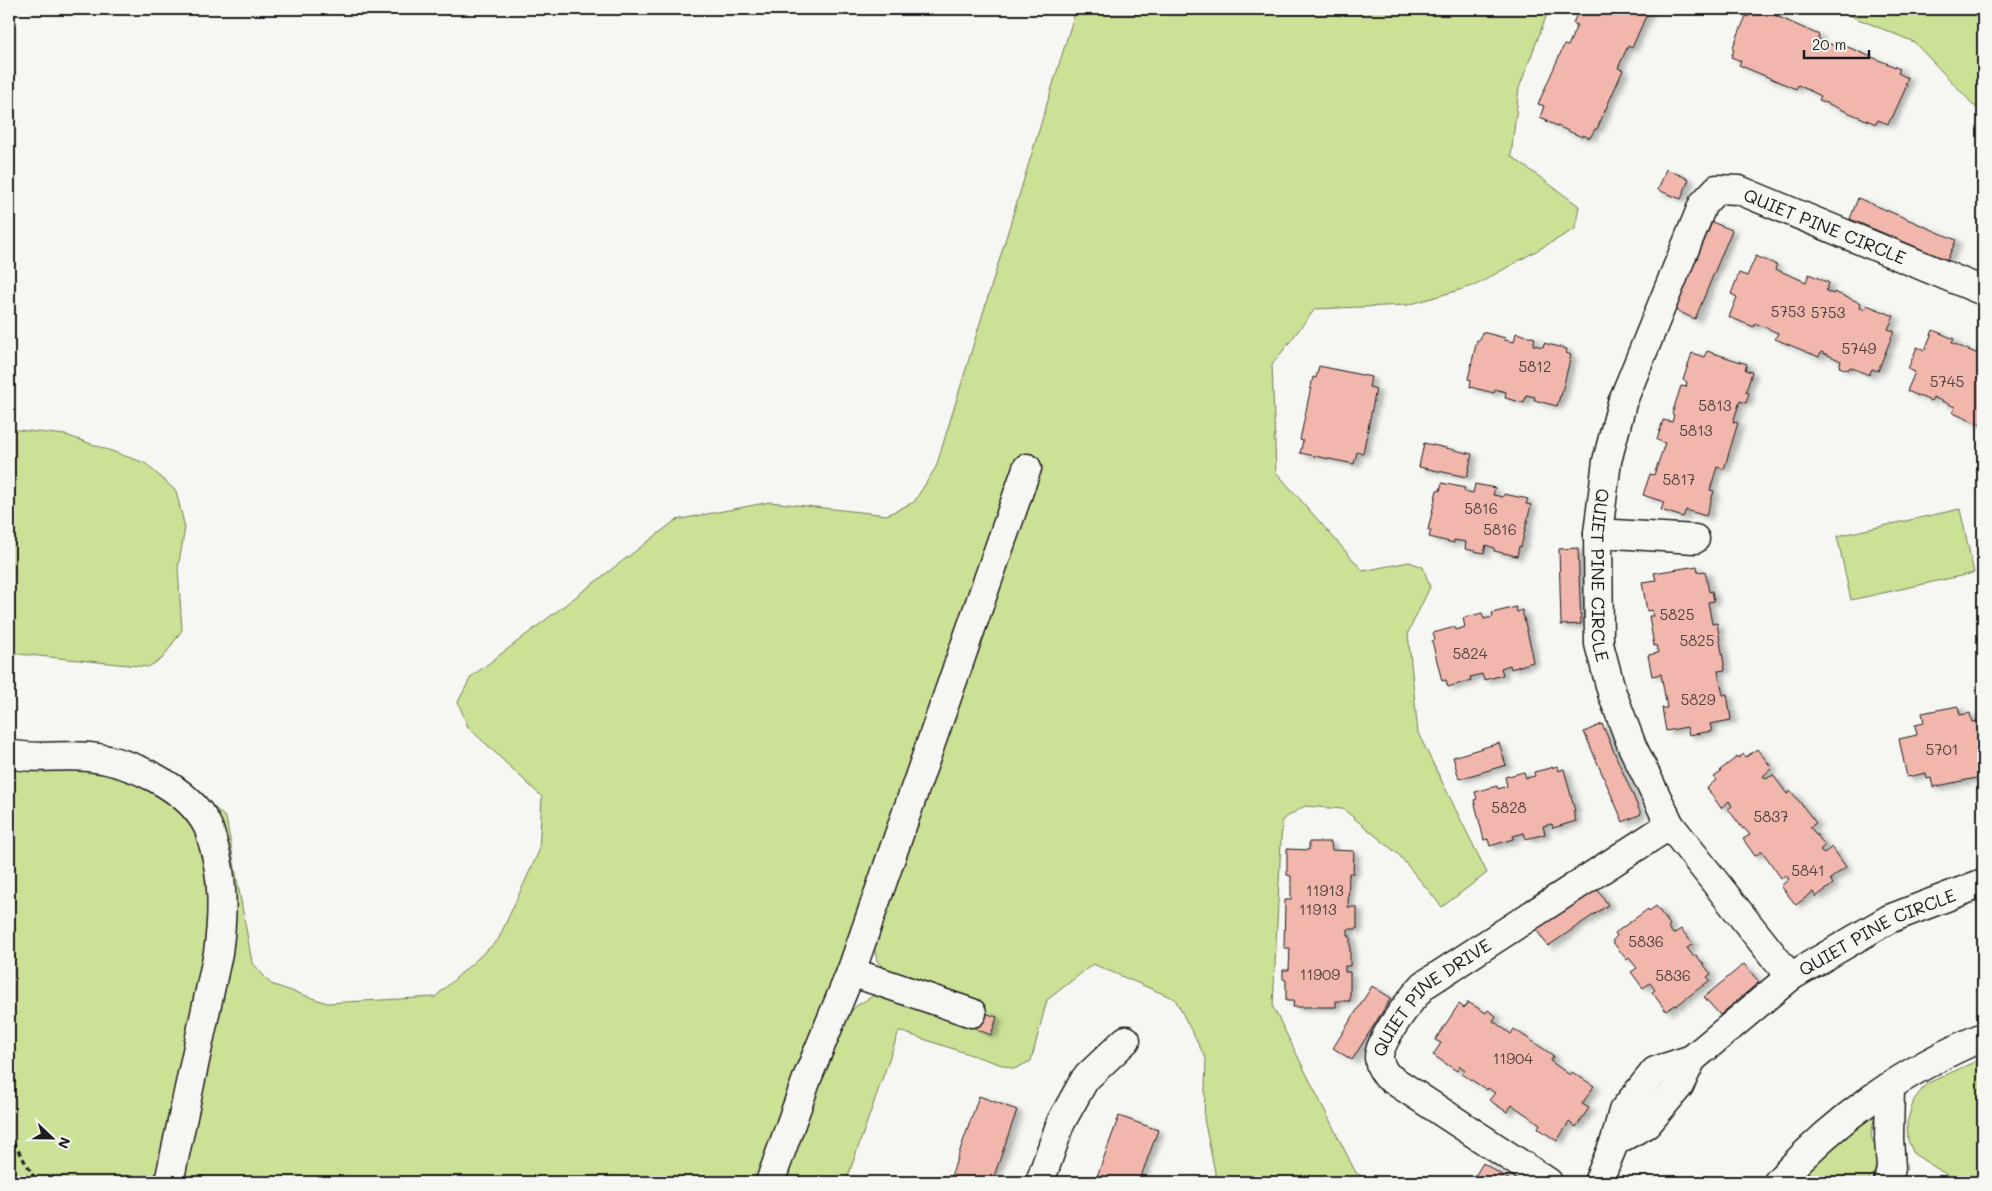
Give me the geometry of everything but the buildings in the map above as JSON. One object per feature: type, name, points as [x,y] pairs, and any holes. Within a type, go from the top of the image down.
[{"type":"street","name":"QUIET PINE CIRCLE","points":[[1981,889],[1890,919],[1790,977],[1670,825],[1632,746],[1612,693],[1599,644],[1598,534],[1607,462],[1622,403],[1704,204],[1717,189],[1739,190],[1983,292]]},
{"type":"street","points":[[770,1182],[808,1076],[851,972],[1027,468]]},
{"type":"street","points":[[1598,534],[1696,539]]},
{"type":"street","points":[[9,754],[23,757],[89,757],[124,764],[145,772],[169,786],[190,804],[207,825],[220,875],[222,926],[218,953],[169,1182]]},
{"type":"street","name":"QUIET PINE DRIVE","points":[[1548,1182],[1388,1076],[1379,1060],[1382,1043],[1411,999],[1424,985],[1670,825]]},
{"type":"street","points":[[851,972],[972,1013]]},
{"type":"street","points":[[1598,1182],[1615,1141],[1623,1111],[1655,1071],[1692,1059],[1790,977]]},
{"type":"street","points":[[1778,1182],[1832,1129],[1900,1078],[1949,1052],[1983,1037]]},
{"type":"street","points":[[1040,1182],[1061,1122],[1085,1079],[1126,1040]]},
{"type":"street","points":[[1888,1182],[1891,1168],[1889,1139],[1890,1086]]},
{"type":"path","points":[[9,1135],[37,1182]]},
{"type":"green space","points":[[1076,9],[1549,9],[1519,88],[1511,156],[1579,206],[1575,229],[1476,285],[1408,305],[1315,309],[1272,365],[1276,472],[1363,571],[1409,562],[1423,567],[1430,587],[1408,633],[1418,733],[1487,873],[1442,907],[1399,855],[1343,809],[1305,806],[1282,820],[1273,1007],[1356,1173],[1373,1182],[1217,1182],[1204,1119],[1206,1059],[1175,999],[1093,964],[1047,1000],[1031,1061],[1014,1069],[899,1031],[846,1182],[782,1182],[836,1029],[856,1006],[881,991],[888,972],[877,961],[872,937],[766,1182],[9,1182],[9,746],[125,755],[179,775],[226,818],[252,962],[271,984],[327,1003],[435,997],[498,940],[539,851],[542,797],[468,727],[458,702],[471,677],[676,520],[770,502],[887,515],[914,502],[936,467]]},
{"type":"green space","points":[[1834,9],[1983,9],[1983,115],[1914,42]]},
{"type":"green space","points":[[9,429],[66,435],[145,463],[176,491],[185,528],[178,568],[182,630],[162,659],[148,667],[9,653]]},
{"type":"green space","points":[[1960,509],[1974,573],[1851,600],[1837,536]]},
{"type":"green space","points":[[1983,1058],[1983,1182],[1958,1182],[1914,1154],[1908,1140],[1907,1122],[1914,1100],[1926,1084]]},
{"type":"green space","points":[[1875,1114],[1871,1136],[1880,1159],[1877,1170],[1866,1182],[1797,1182],[1822,1157]]}]
